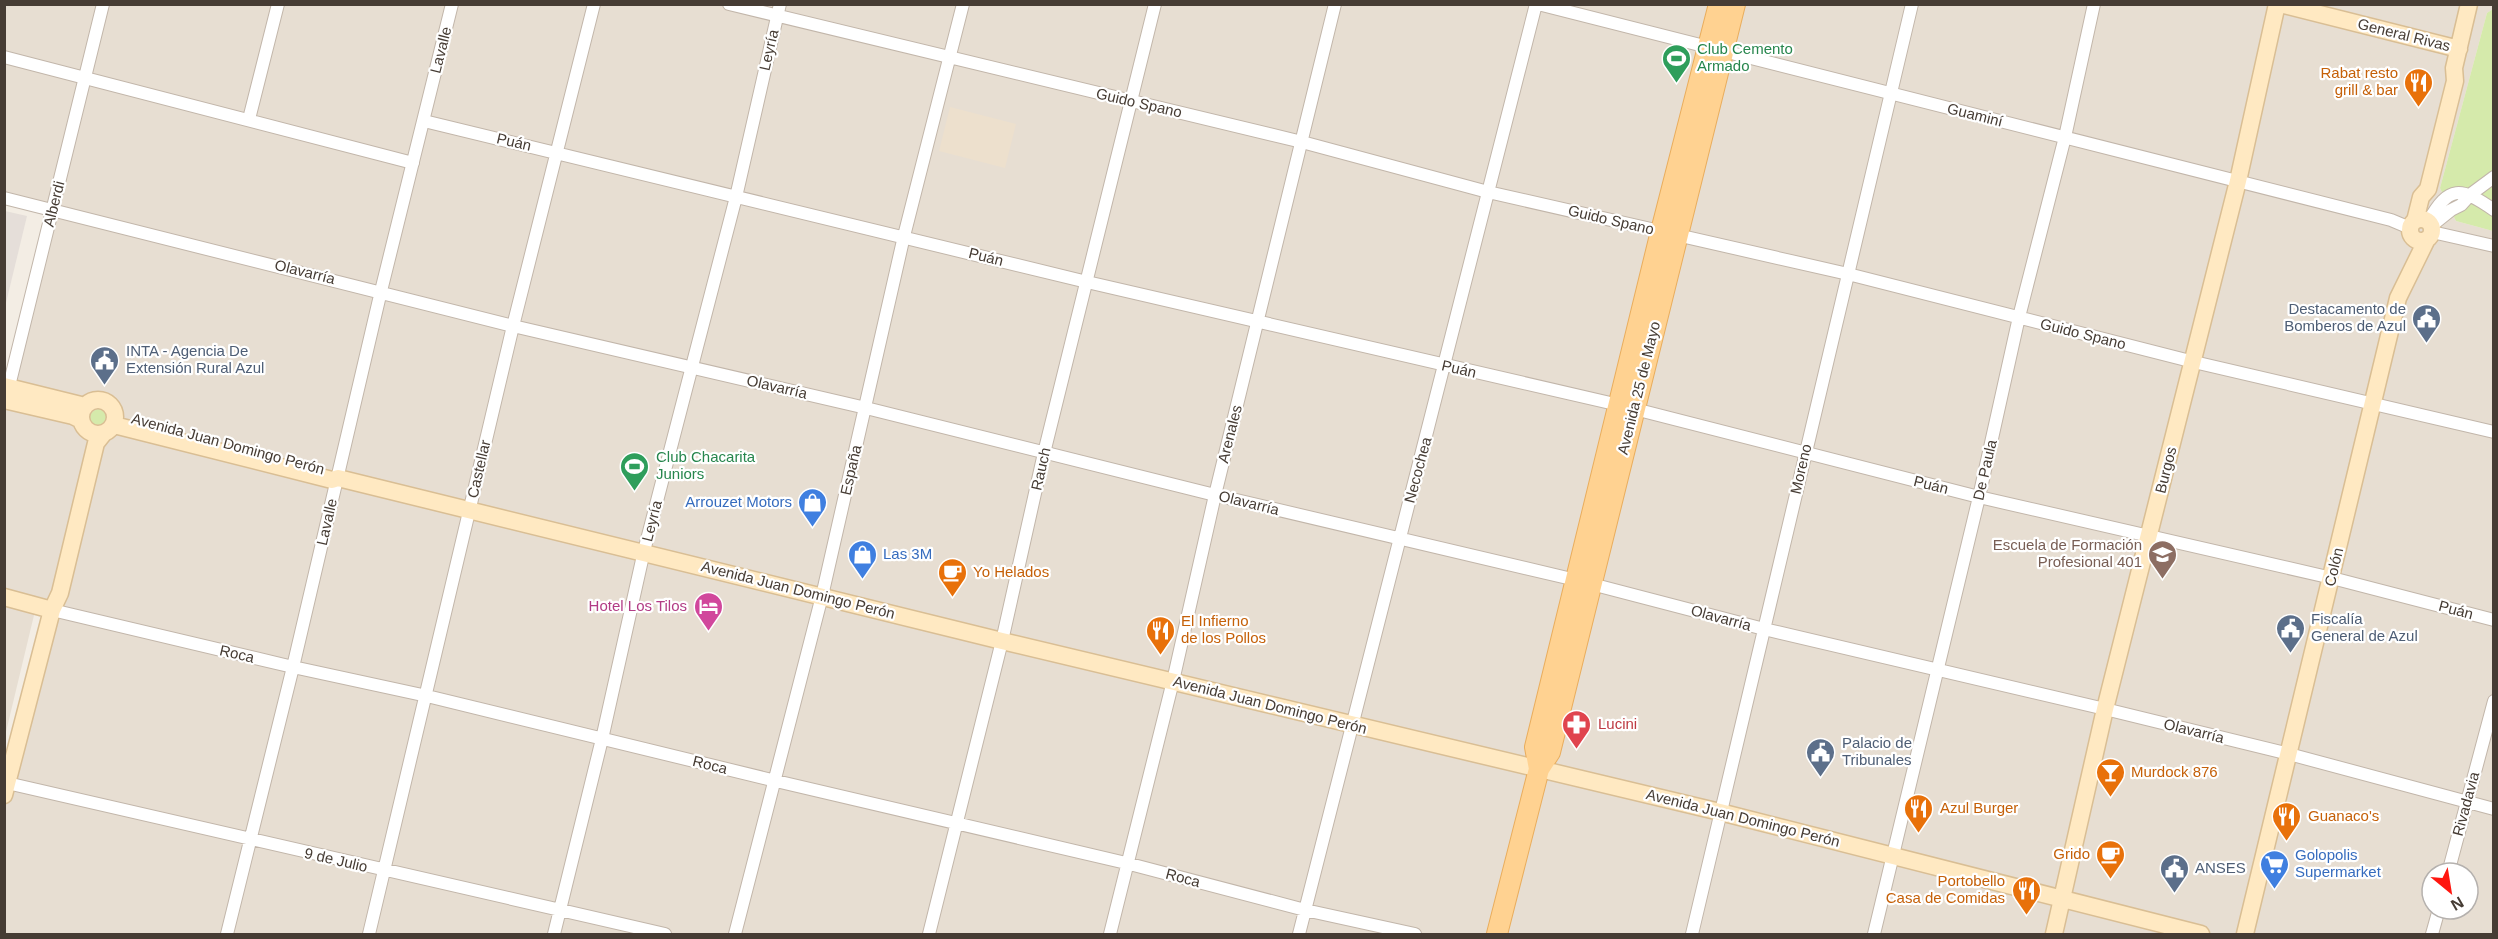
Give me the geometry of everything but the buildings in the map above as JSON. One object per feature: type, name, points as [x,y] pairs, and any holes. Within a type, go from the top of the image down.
[{"type":"main road","name":"Avenida 25 de Mayo","points":[[1716,50],[1719,4]]},
{"type":"main road","name":"Avenida 25 de Mayo","points":[[1497,934],[1539,769],[1550,752],[1583,582],[1669,233],[1716,50],[1735,4]]},
{"type":"main road","name":"General Rivas","points":[[2278,4],[2459,49]]},
{"type":"main road","name":"Burgos","points":[[2054,934],[2105,709],[2194,362],[2278,4]]},
{"type":"main road","points":[[2455,81],[2454,68],[2469,4]]},
{"type":"main road","points":[[2455,81],[2462,69],[2479,4]]},
{"type":"main road","name":"Colón","points":[[2245,934],[2398,298],[2424,227],[2430,199],[2428,189],[2455,81]]},
{"type":"main road","name":"Avenida Juan Domingo Perón","points":[[6,395],[84,419],[95,434],[111,424],[114,410],[106,402],[94,400],[84,419]]},
{"type":"main road","points":[[52,610],[52,592],[87,440],[84,419]]},
{"type":"main road","points":[[6,789],[52,610],[60,593],[96,443],[111,424]]},
{"type":"main road","name":"Avenida Juan Domingo Perón","points":[[111,424],[332,480],[338,478],[469,508],[1002,641],[1720,812],[2062,901],[2201,934]]},
{"type":"main road","name":"Roca","points":[[4,597],[52,610]]},
{"type":"street","name":"Alberdi","points":[[6,395],[103,4]]},
{"type":"street","points":[[249,119],[278,4]]},
{"type":"street","name":"Lavalle","points":[[227,934],[452,4]]},
{"type":"street","name":"Castellar","points":[[369,934],[555,152],[594,4]]},
{"type":"street","name":"Guido Spano","points":[[729,4],[779,10],[950,58],[1302,142],[1488,192],[1848,274],[2194,362],[2493,432]]},
{"type":"street","name":"España","points":[[735,934],[822,596],[904,236],[963,4]]},
{"type":"street","name":"Rauch","points":[[929,934],[1002,641],[1044,453],[1155,4]]},
{"type":"street","name":"Arenales","points":[[1110,934],[1335,4]]},
{"type":"street","name":"Guaminí","points":[[1537,4],[2493,246]]},
{"type":"street","name":"Necochea","points":[[1299,934],[1537,4]]},
{"type":"street","name":"Moreno","points":[[1692,934],[1912,4]]},
{"type":"street","name":"De Paula","points":[[1874,934],[2019,317],[2066,137],[2094,4]]},
{"type":"street","name":"Leyría","points":[[554,934],[602,739],[644,551],[736,197],[779,10]]},
{"type":"street","points":[[4,57],[413,163]]},
{"type":"street","name":"Puán","points":[[424,121],[1087,282],[1627,407],[1978,497],[2332,578],[2493,620]]},
{"type":"street","points":[[2424,227],[2461,205],[2493,177]]},
{"type":"street","points":[[2471,194],[2493,210]]},
{"type":"street","name":"Olavarría","points":[[4,198],[513,326],[866,408],[1400,540],[1583,582],[1764,629],[2289,754],[2493,809]]},
{"type":"street","name":"Roca","points":[[52,610],[427,696],[1126,863],[1305,910],[1415,934]]},
{"type":"street","name":"Rivadavia","points":[[2451,861],[2493,701]]},
{"type":"street","name":"9 de Julio","points":[[6,789],[250,840],[665,934]]},
{"type":"shaded area","points":[[5,5],[2493,5],[2493,9],[2487,13],[2440,188],[2456,221],[2493,231],[2493,934],[5,934],[5,795],[52,610],[5,597],[5,404],[53,210],[5,198]]},
{"type":"shaded area","points":[[950,107],[1016,124],[1005,168],[939,151]]},
{"type":"shaded area","points":[[4,211],[27,216],[5,307]]},
{"type":"shaded area","points":[[5,603],[35,611],[5,736]]},
{"type":"green space","points":[[2493,9],[2493,231],[2456,221],[2440,188],[2487,13]]},
{"type":"green space","points":[[99,409],[105,412],[108,418],[105,424],[99,427],[93,424],[90,418],[93,412]]},
{"type":"place","name":"Club Cemento Armado","points":[[1676,84]]},
{"type":"place","name":"Rabat resto grill & bar","points":[[2419,108]]},
{"type":"place","name":"Destacamento de Bomberos de Azul","points":[[2427,344]]},
{"type":"place","name":"INTA - Agencia De Extensión Rural Azul","points":[[105,386]]},
{"type":"place","name":"Club Chacarita Juniors","points":[[635,492]]},
{"type":"place","name":"Arrouzet Motors","points":[[813,528]]},
{"type":"place","name":"Las 3M","points":[[862,580]]},
{"type":"place","name":"Escuela de Formación Profesional 401","points":[[2163,580]]},
{"type":"place","name":"Yo Helados","points":[[952,598]]},
{"type":"place","name":"Hotel Los Tilos","points":[[708,632]]},
{"type":"place","name":"Fiscalía General de Azul","points":[[2290,654]]},
{"type":"place","name":"El Infierno de los Pollos","points":[[1160,656]]},
{"type":"place","name":"Lucini","points":[[1577,750]]},
{"type":"place","name":"Palacio de Tribunales","points":[[1821,778]]},
{"type":"place","name":"Murdock 876","points":[[2110,798]]},
{"type":"place","name":"Azul Burger","points":[[1919,834]]},
{"type":"place","name":"Guanaco's","points":[[2287,842]]},
{"type":"place","name":"Grido","points":[[2111,880]]},
{"type":"place","name":"Golopolis Supermarket","points":[[2274,890]]},
{"type":"place","name":"ANSES","points":[[2174,894]]},
{"type":"place","name":"Portobello Casa de Comidas","points":[[2026,916]]}]
